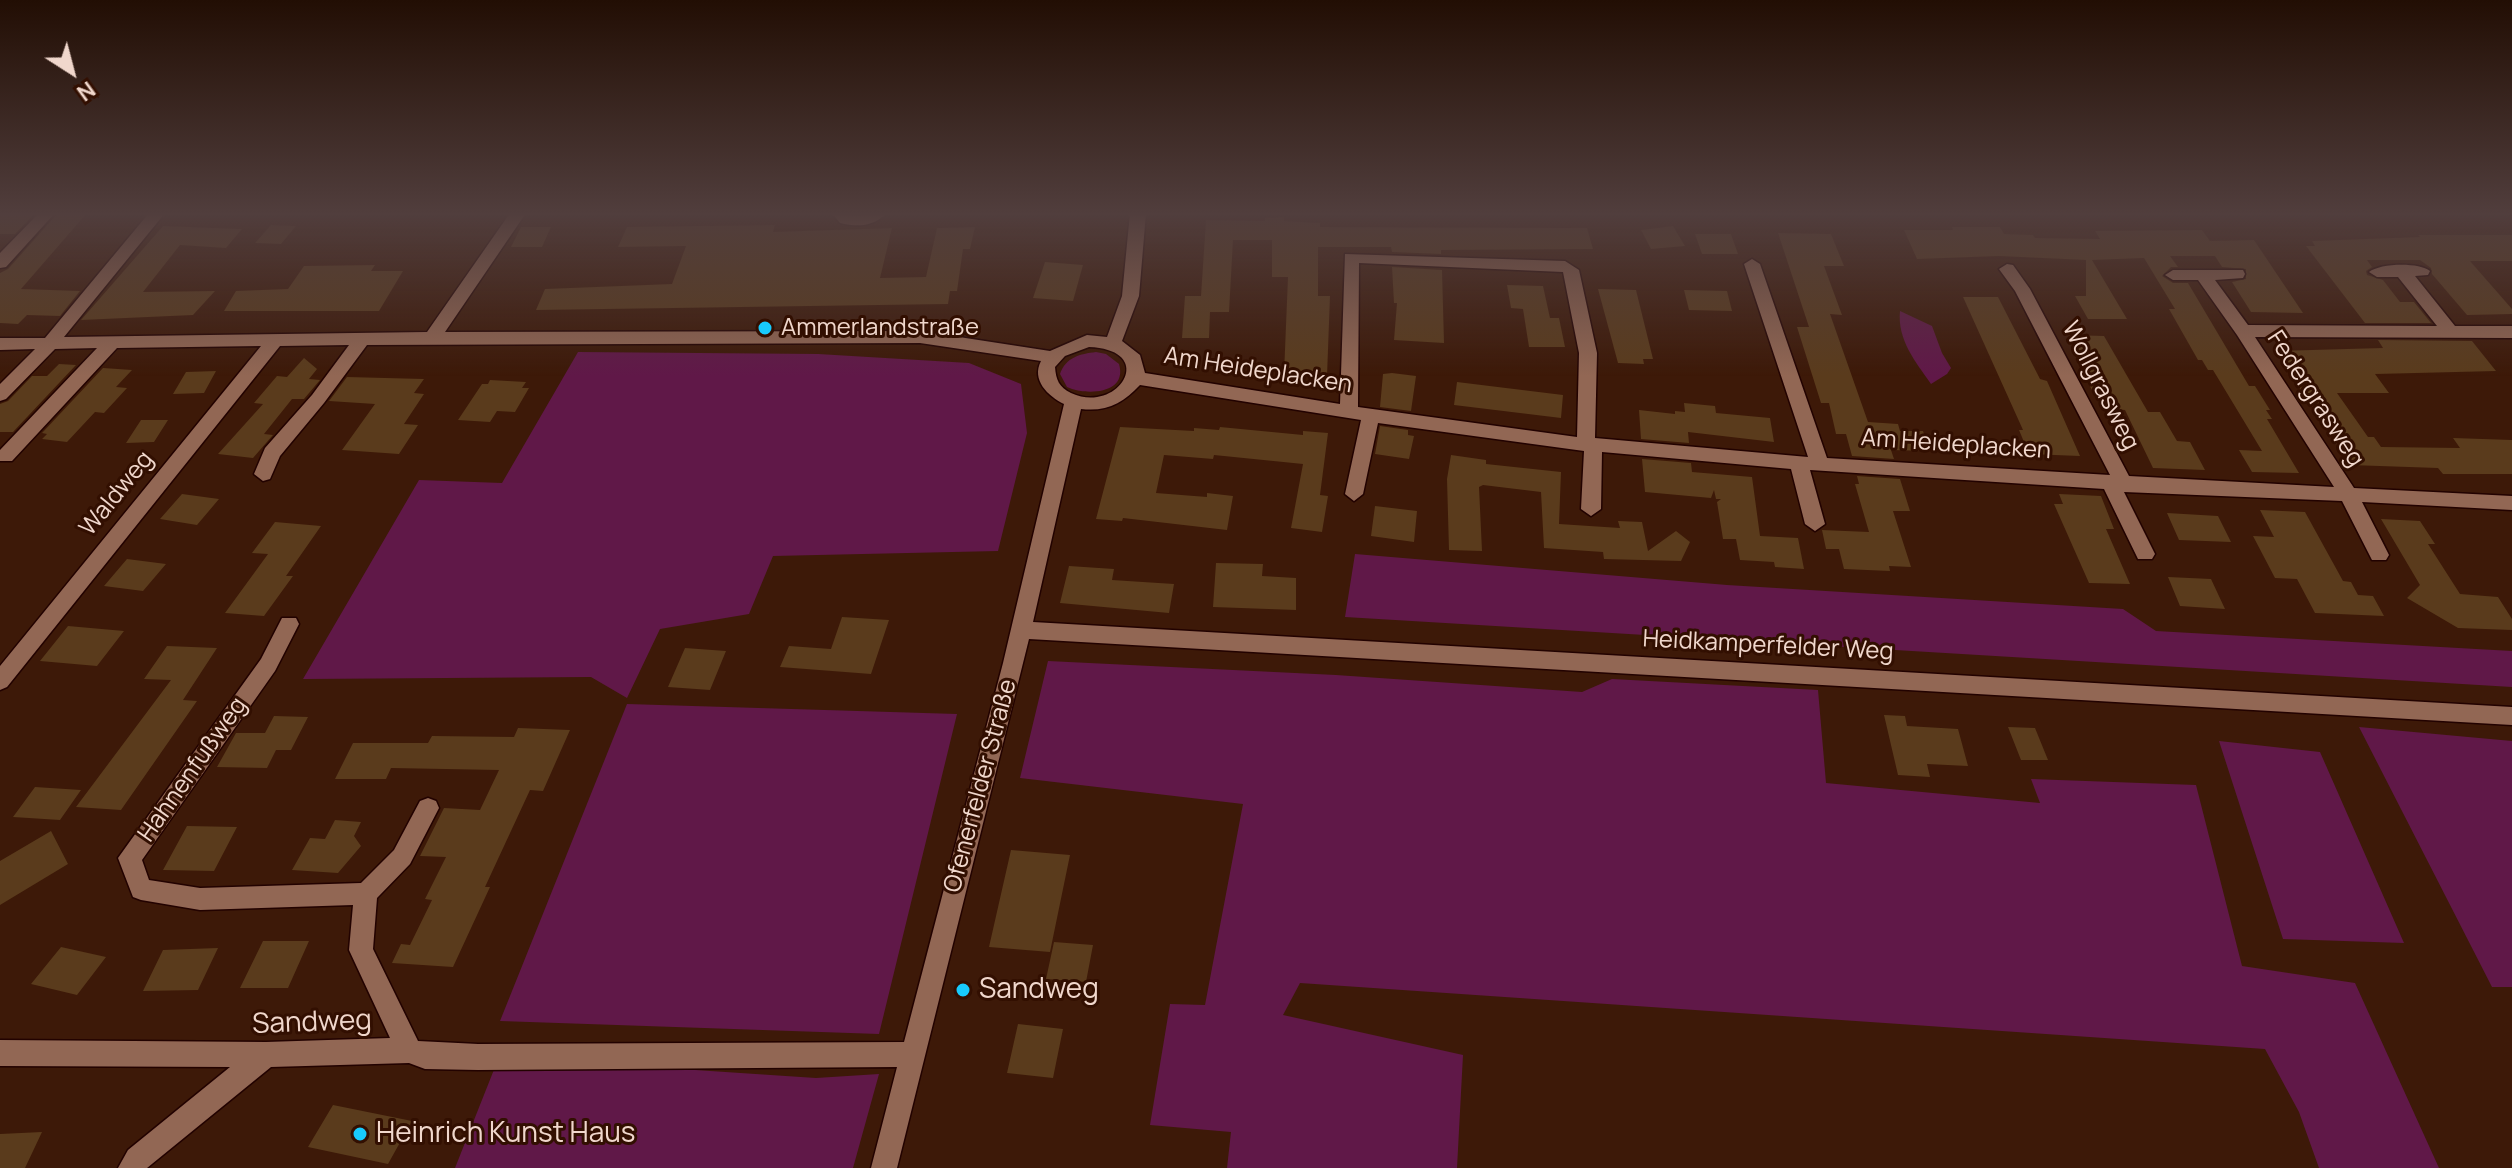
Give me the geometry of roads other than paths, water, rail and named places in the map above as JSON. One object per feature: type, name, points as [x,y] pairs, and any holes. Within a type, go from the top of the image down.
[{"type":"street","points":[[0,395],[50,343],[112,268]]},
{"type":"street","points":[[432,338],[480,268]]},
{"type":"street","points":[[1112,344],[1124,325],[1136,268]]},
{"type":"street","points":[[1349,410],[1351,268]]},
{"type":"street","points":[[1567,268],[1571,270],[1588,353],[1591,509]]},
{"type":"street","points":[[1753,268],[1809,462],[1815,524]]},
{"type":"street","name":"Wollgrasweg","points":[[2007,269],[2022,289],[2117,483]]},
{"type":"street","points":[[2377,272],[2422,271]]},
{"type":"street","points":[[2403,272],[2450,331]]},
{"type":"street","name":"Federgrasweg","points":[[2202,274],[2243,331],[2348,494]]},
{"type":"street","points":[[2173,275],[2237,274]]},
{"type":"street","name":"Federgrasweg","points":[[2243,331],[2512,332]]},
{"type":"street","points":[[0,344],[432,338],[920,337],[1053,357]]},
{"type":"street","points":[[263,474],[272,453],[318,399],[362,339]]},
{"type":"street","name":"Waldweg","points":[[0,681],[275,341]]},
{"type":"street","points":[[1087,341],[1112,344],[1131,354],[1138,370],[1136,378],[1123,394],[1087,404],[1074,402],[1053,392],[1047,384],[1047,365],[1062,350],[1087,341]]},
{"type":"street","points":[[5,456],[112,343]]},
{"type":"street","name":"Am Heideplacken","points":[[1136,378],[1371,415],[1589,444],[2117,483],[2512,503]]},
{"type":"street","name":"Ofenerfelder Straße","points":[[884,1168],[1021,630],[1074,402]]},
{"type":"street","name":"Am Heideplacken","points":[[1354,494],[1371,415]]},
{"type":"street","points":[[2117,483],[2145,554]]},
{"type":"street","points":[[2348,494],[2379,555]]},
{"type":"street","name":"Hahnenfußweg","points":[[289,624],[268,665],[130,858],[141,889],[200,899],[366,894]]},
{"type":"street","name":"Heidkamperfelder Weg","points":[[1021,630],[2512,716]]},
{"type":"street","points":[[409,1050],[361,950],[366,894],[402,857],[428,808]]},
{"type":"street","name":"Sandweg","points":[[0,1053],[266,1055],[409,1050],[425,1056],[478,1057],[913,1054]]},
{"type":"street","points":[[131,1168],[137,1159],[266,1055]]},
{"type":"place","name":"Ammerlandstraße","points":[[765,328]]},
{"type":"place","name":"Sandweg","points":[[963,990]]},
{"type":"place","name":"Heinrich Kunst Haus","points":[[360,1134]]}]
